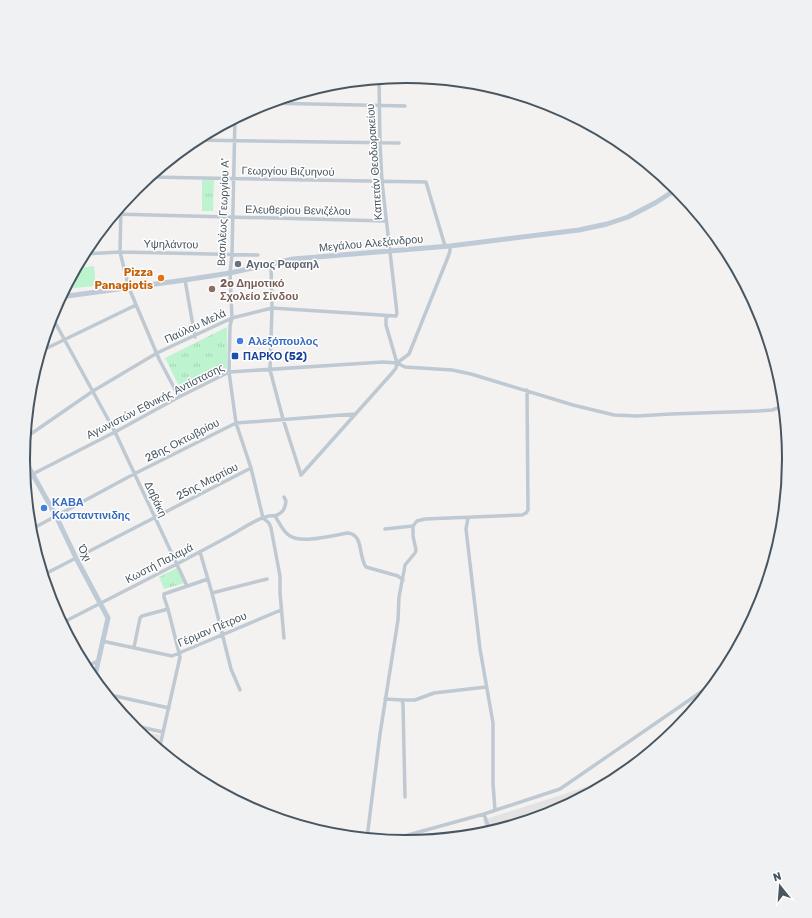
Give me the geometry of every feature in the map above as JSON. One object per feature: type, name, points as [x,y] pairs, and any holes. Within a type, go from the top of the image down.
[{"type":"street","name":"Καπετάν Θεοδωρακείου","points":[[380,84],[379,106],[382,182],[391,251],[397,313],[396,316]]},
{"type":"street","points":[[284,103],[405,106]]},
{"type":"street","name":"Βασιλέως Γεωργίου Α'","points":[[235,125],[232,254],[230,273],[232,318],[230,326],[229,372],[236,423],[251,468],[263,518],[269,522],[271,528],[280,576],[284,638]]},
{"type":"street","points":[[206,140],[399,143]]},
{"type":"street","name":"Γεωργίου Βιζυηνού","points":[[157,177],[426,182],[447,246]]},
{"type":"street","name":"Μεγάλου Αλεξάνδρου","points":[[67,297],[230,273],[293,259],[447,246],[568,232],[607,224],[640,211],[671,193]]},
{"type":"street","points":[[121,215],[120,252],[129,288],[157,353],[179,397]]},
{"type":"street","name":"Ελευθερίου Βενιζέλου","points":[[121,215],[386,220]]},
{"type":"street","points":[[397,363],[409,354],[448,257],[450,251],[447,246]]},
{"type":"street","name":"Υψηλάντου","points":[[91,254],[120,252],[258,255]]},
{"type":"street","points":[[271,264],[272,308],[270,370],[283,419],[301,475],[396,368],[397,363],[386,324],[386,318],[388,316]]},
{"type":"street","points":[[185,280],[195,337]]},
{"type":"street","points":[[47,348],[136,305]]},
{"type":"street","name":"Παύλου Μελά","points":[[31,434],[93,391],[157,353],[195,337],[232,318],[272,308],[396,316]]},
{"type":"street","name":"Δαβάκη","points":[[56,323],[115,432],[187,586]]},
{"type":"street","name":"Αγωνιστών Εθνικής Αντίστασης","points":[[32,474],[229,372],[383,362],[397,363],[405,367],[452,370],[527,390],[573,405],[614,415],[637,416],[759,411],[779,408]]},
{"type":"street","points":[[368,833],[398,620],[399,597],[405,565],[416,550],[413,536],[413,526],[420,520],[522,515],[527,512],[527,390]]},
{"type":"street","name":"28ης Οκτωβρίου","points":[[36,527],[134,474],[236,423],[355,414]]},
{"type":"street","name":"25ης Μαρτίου","points":[[48,573],[251,468]]},
{"type":"street","name":"Όχι","points":[[30,471],[56,516],[76,558],[101,602],[108,618],[96,672]]},
{"type":"street","points":[[284,497],[286,501],[285,509],[275,516],[286,532],[295,538],[308,539],[348,533],[352,534],[356,536],[359,541],[362,560],[366,567],[398,576],[403,580]]},
{"type":"street","name":"Κωστή Παλαμά","points":[[67,620],[263,518],[272,515],[275,516]]},
{"type":"street","points":[[468,518],[466,529],[480,649],[493,723],[493,784],[495,810]]},
{"type":"street","points":[[385,530],[413,526]]},
{"type":"street","points":[[200,552],[231,669],[240,690]]},
{"type":"street","points":[[160,744],[179,662],[179,652],[164,594],[208,579]]},
{"type":"street","points":[[212,594],[267,579]]},
{"type":"street","points":[[134,648],[140,618],[142,616],[168,609]]},
{"type":"street","name":"Γέρμαν Πέτρου","points":[[102,641],[169,656],[175,655],[281,610]]},
{"type":"street","points":[[91,664],[98,661]]},
{"type":"street","points":[[386,699],[415,700],[434,693],[486,687]]},
{"type":"street","points":[[408,835],[484,814],[560,789],[701,692]]},
{"type":"street","points":[[114,696],[169,708]]},
{"type":"street","points":[[401,700],[403,704],[405,797]]},
{"type":"street","points":[[143,728],[163,732]]},
{"type":"street","points":[[484,814],[488,826]]},
{"type":"shaded area","points":[[148,733],[160,735],[158,742]]},
{"type":"shaded area","points":[[596,784],[550,806],[527,815],[485,826],[483,820]]},
{"type":"green space","points":[[202,180],[214,180],[213,211],[202,211]]},
{"type":"green space","points":[[94,266],[96,286],[71,288],[82,267]]},
{"type":"green space","points":[[227,327],[227,368],[182,392],[165,358]]},
{"type":"green space","points":[[177,568],[184,583],[164,589],[159,577]]},
{"type":"place","name":"Αγιος Ραφαηλ","points":[[238,264]]},
{"type":"place","name":"Pizza Panagiotis","points":[[161,278]]},
{"type":"place","name":"2o Δημοτικό Σχολείο Σίνδου","points":[[212,289]]},
{"type":"place","name":"Αλεξόπουλος","points":[[240,341]]},
{"type":"place","name":"ΠΑΡΚΟ (52)","points":[[235,356]]},
{"type":"place","name":"ΚΑΒΑ Κωσταντινιδης","points":[[44,508]]}]
